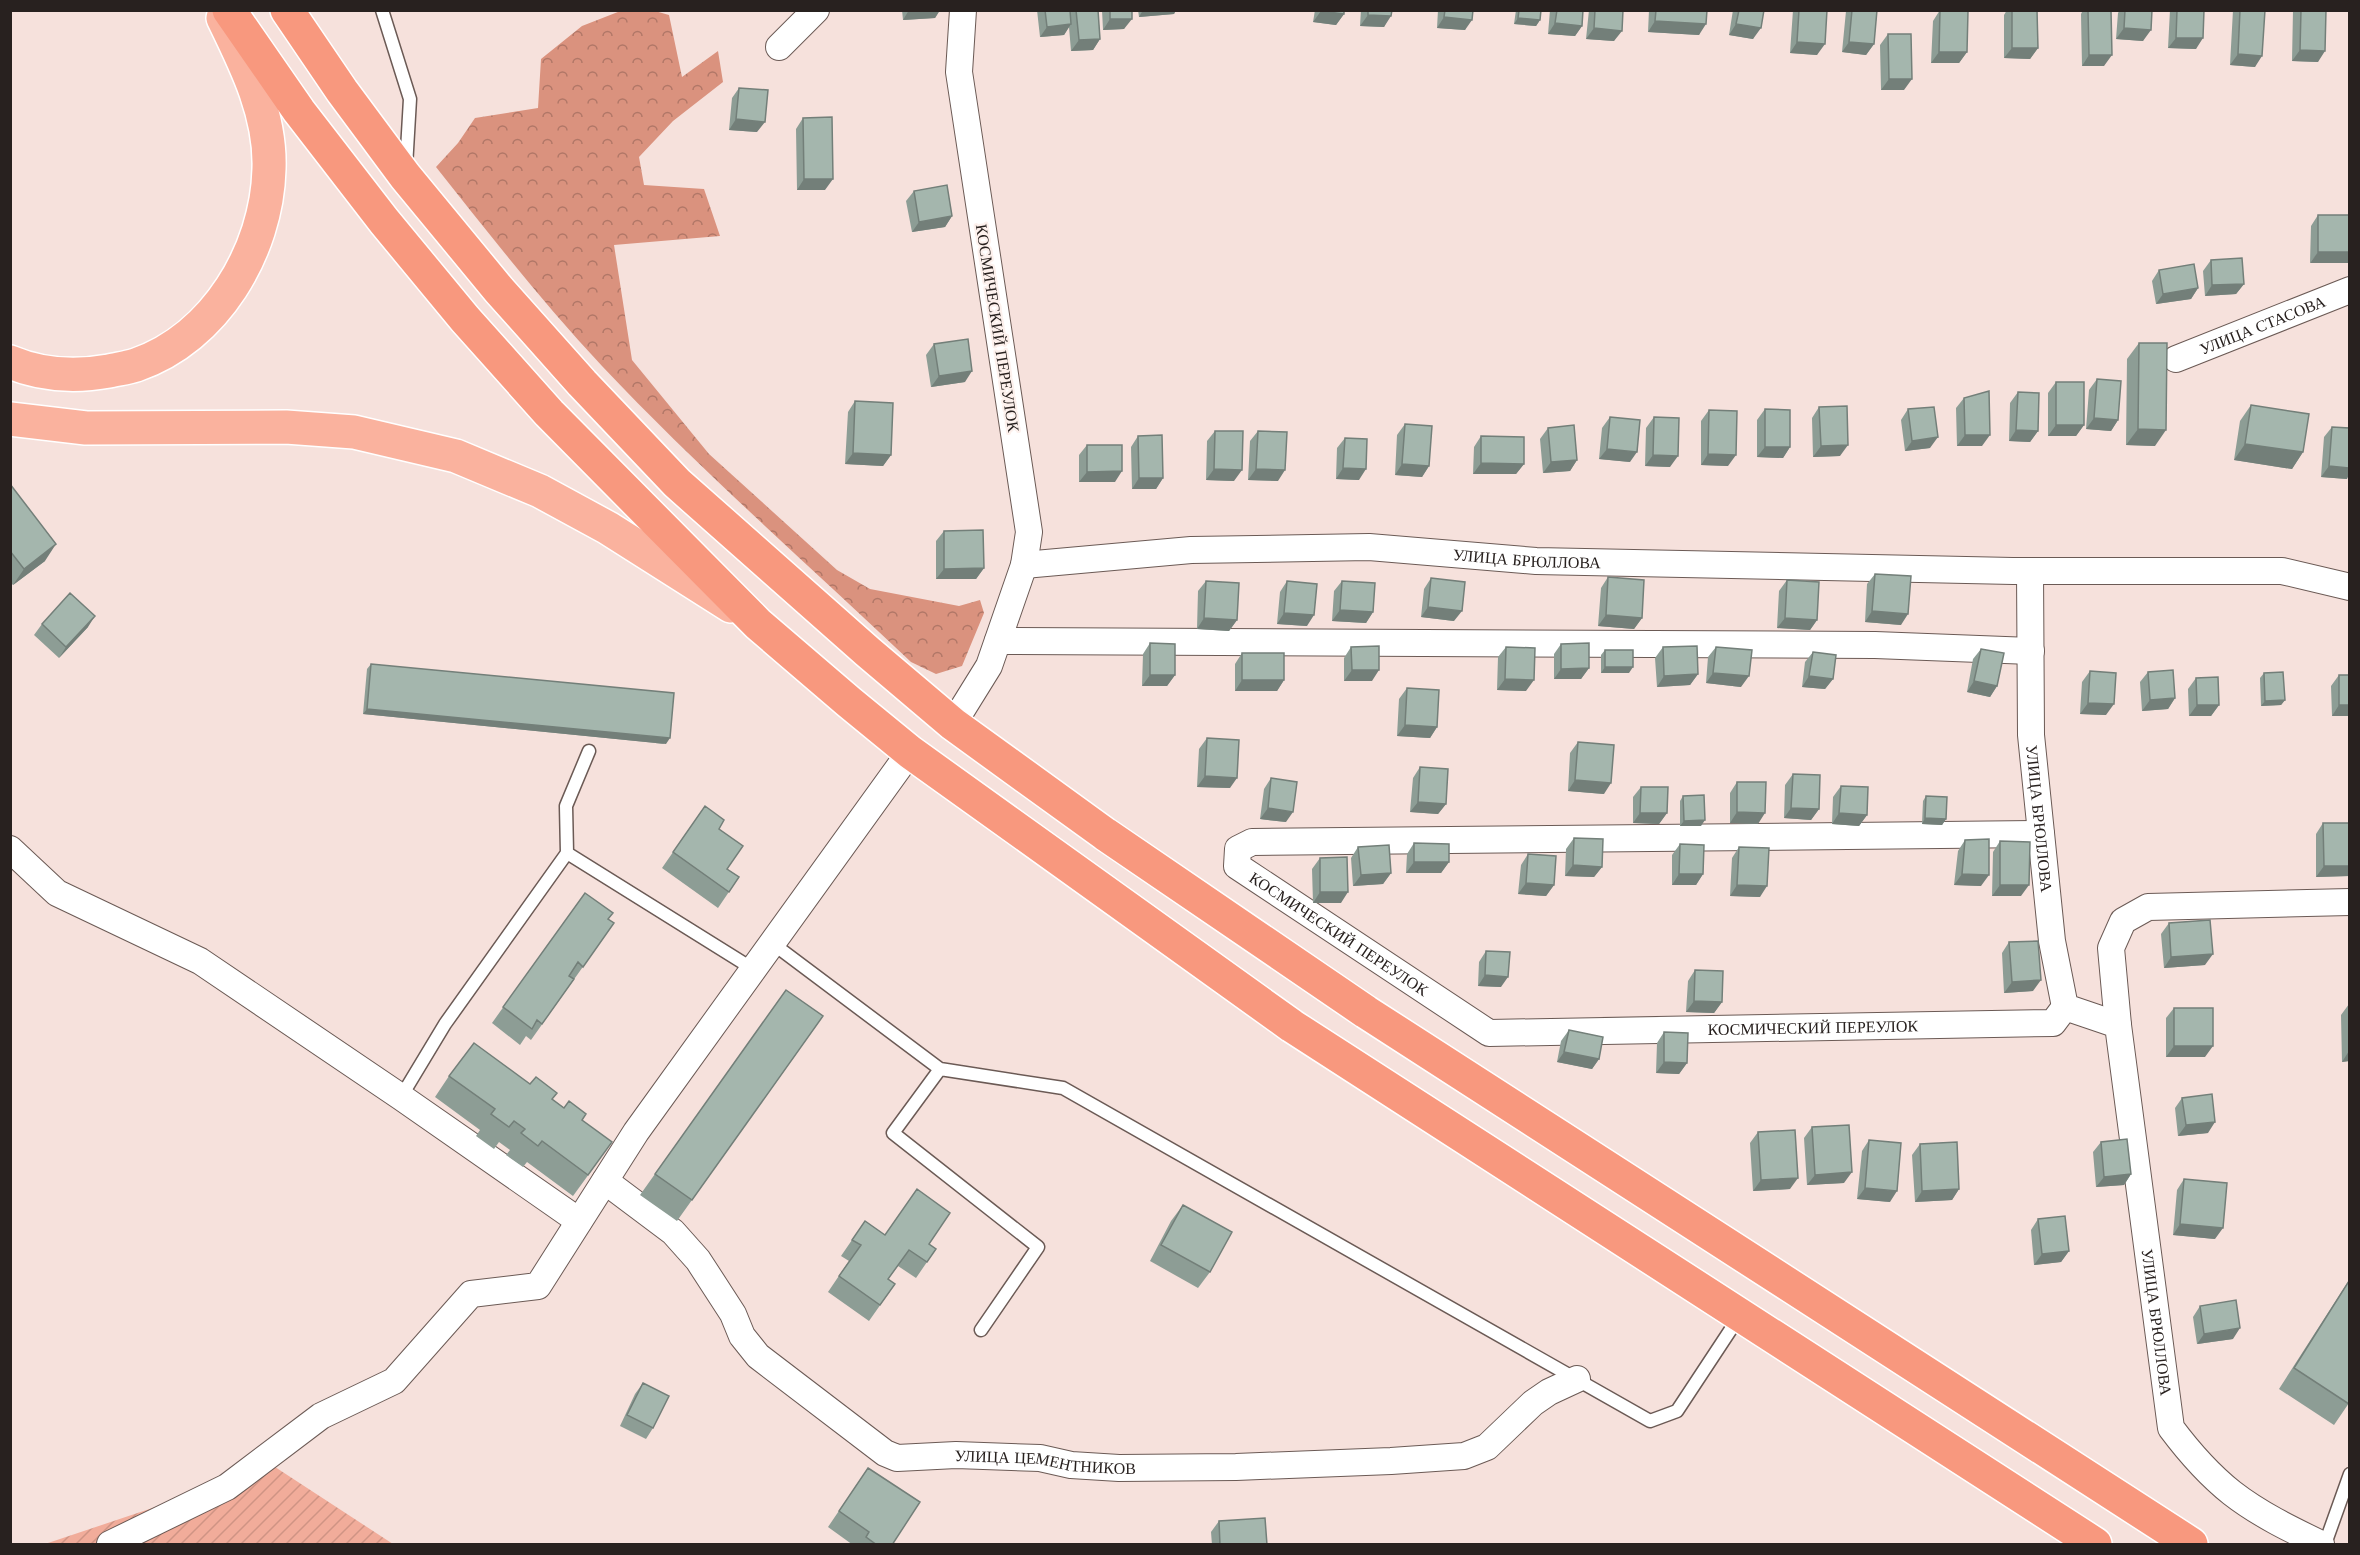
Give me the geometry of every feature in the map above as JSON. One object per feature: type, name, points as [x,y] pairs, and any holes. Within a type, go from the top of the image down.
[{"type":"highway","points":[[229,10],[306,120],[384,221],[465,319],[549,413],[758,624],[910,752],[1292,1026],[2095,1545]]},
{"type":"highway","points":[[288,10],[342,91],[405,176],[514,307],[582,383],[677,483],[953,724],[1105,834],[1425,1052],[2191,1545]]},
{"type":"main road","points":[[10,362],[49,374],[90,374],[136,365],[170,348],[199,326],[220,304],[239,277],[265,208],[270,169],[266,129],[256,93],[220,10]]},
{"type":"main road","points":[[10,419],[86,428],[286,427],[354,432],[456,456],[540,491],[608,528],[758,624]]},
{"type":"street","points":[[779,47],[816,10]]},
{"type":"street","name":"КОСМИЧЕСКИЙ ПЕРЕУЛОК","points":[[953,724],[989,666],[1024,565],[1029,532],[959,72],[963,10]]},
{"type":"street","name":"УЛИЦА СТАСОВА","points":[[2176,359],[2349,290]]},
{"type":"street","name":"УЛИЦА БРЮЛЛОВА","points":[[1024,565],[1191,550],[1369,547],[1536,561],[2030,571],[2282,571],[2349,587]]},
{"type":"street","name":"УЛИЦА БРЮЛЛОВА","points":[[2030,571],[2031,735],[2052,941],[2065,1006]]},
{"type":"street","points":[[998,641],[1863,645],[2031,651]]},
{"type":"street","points":[[110,1545],[227,1487],[321,1416],[394,1382],[471,1294],[538,1286],[636,1132],[910,752]]},
{"type":"street","name":"КОСМИЧЕСКИЙ ПЕРЕУЛОК","points":[[2041,834],[1252,842],[1238,849],[1238,866],[1489,1033],[2053,1023],[2065,1006]]},
{"type":"street","points":[[10,849],[57,894],[200,961],[579,1221]]},
{"type":"street","name":"УЛИЦА БРЮЛЛОВА","points":[[2323,1545],[2275,1521],[2232,1492],[2193,1456],[2171,1428],[2118,1025],[2111,948],[2123,921],[2148,907],[2349,902]]},
{"type":"street","points":[[2065,1006],[2118,1025]]},
{"type":"street","name":"УЛИЦА ЦЕМЕНТНИКОВ","points":[[605,1181],[673,1232],[698,1260],[733,1314],[742,1336],[758,1356],[885,1453],[897,1458],[956,1455],[1040,1458],[1071,1466],[1131,1468],[1236,1467],[1464,1456],[1487,1447],[1533,1403],[1549,1392],[1577,1379]]},
{"type":"lane","points":[[382,10],[410,99],[405,176]]},
{"type":"lane","points":[[401,1097],[445,1024],[567,853],[566,806],[589,751]]},
{"type":"lane","points":[[567,853],[753,969]]},
{"type":"lane","points":[[772,943],[940,1069],[1063,1088],[1650,1421],[1677,1412],[1740,1315]]},
{"type":"lane","points":[[940,1069],[893,1133],[1038,1247],[981,1330]]},
{"type":"lane","points":[[2323,1545],[2349,1474]]},
{"type":"green space","points":[[623,10],[655,11],[669,15],[682,77],[718,51],[723,82],[673,121],[639,157],[644,185],[704,189],[720,236],[614,245],[632,360],[709,454],[837,570],[870,589],[959,606],[980,600],[984,613],[962,666],[936,674],[911,662],[716,480],[639,405],[580,342],[436,167],[458,143],[475,118],[538,108],[541,59],[582,26]]},
{"type":"shaded area","points":[[275,1467],[393,1544],[45,1544]]},
{"type":"building","points":[[1045,10],[1070,10],[1071,24],[1047,27]]},
{"type":"building","points":[[1076,10],[1098,10],[1100,39],[1079,40]]},
{"type":"building","points":[[1110,10],[1132,10],[1132,19],[1110,19]]},
{"type":"building","points":[[1344,10],[1344,14],[1321,11]]},
{"type":"building","points":[[1368,10],[1392,10],[1391,16],[1368,15]]},
{"type":"building","points":[[1445,10],[1473,10],[1472,20],[1444,17]]},
{"type":"building","points":[[1519,10],[1541,10],[1540,20],[1518,18]]},
{"type":"building","points":[[1557,10],[1583,10],[1582,26],[1555,23]]},
{"type":"building","points":[[1595,10],[1623,10],[1622,31],[1594,28]]},
{"type":"building","points":[[1656,10],[1707,10],[1706,24],[1655,21]]},
{"type":"building","points":[[1739,10],[1764,10],[1761,28],[1736,24]]},
{"type":"building","points":[[1799,10],[1827,10],[1825,44],[1797,42]]},
{"type":"building","points":[[1852,10],[1877,10],[1874,44],[1849,42]]},
{"type":"building","points":[[1940,10],[1968,11],[1967,52],[1939,52]]},
{"type":"building","points":[[2012,10],[2037,10],[2038,48],[2012,48]]},
{"type":"building","points":[[2088,10],[2111,10],[2112,55],[2089,55]]},
{"type":"building","points":[[2125,10],[2152,10],[2151,30],[2124,28]]},
{"type":"building","points":[[2177,10],[2204,10],[2203,38],[2176,38]]},
{"type":"building","points":[[2240,10],[2265,10],[2262,56],[2238,54]]},
{"type":"building","points":[[2301,10],[2326,10],[2325,51],[2300,50]]},
{"type":"building","points":[[1888,34],[1911,34],[1912,79],[1889,79]]},
{"type":"building","points":[[739,88],[768,90],[765,122],[736,119]]},
{"type":"building","points":[[832,117],[833,179],[804,179],[803,118]]},
{"type":"building","points":[[947,185],[952,216],[919,222],[914,191]]},
{"type":"building","points":[[2318,215],[2349,215],[2349,252],[2318,252]]},
{"type":"building","points":[[2242,258],[2244,284],[2212,285],[2211,260]]},
{"type":"building","points":[[2194,264],[2198,288],[2163,294],[2159,270]]},
{"type":"building","points":[[968,339],[972,371],[939,376],[934,344]]},
{"type":"building","points":[[2139,343],[2167,343],[2166,430],[2138,429]]},
{"type":"building","points":[[2097,379],[2121,381],[2118,420],[2094,418]]},
{"type":"building","points":[[2056,382],[2084,382],[2084,425],[2056,425]]},
{"type":"building","points":[[1989,391],[1990,435],[1965,435],[1964,398]]},
{"type":"building","points":[[2018,392],[2039,393],[2038,431],[2016,430]]},
{"type":"building","points":[[855,401],[893,403],[891,455],[853,453]]},
{"type":"building","points":[[2251,405],[2309,414],[2303,452],[2245,444]]},
{"type":"building","points":[[1847,406],[1848,445],[1821,446],[1819,407]]},
{"type":"building","points":[[1934,407],[1938,437],[1912,441],[1908,409]]},
{"type":"building","points":[[1765,409],[1790,410],[1790,447],[1765,447]]},
{"type":"building","points":[[1709,410],[1737,411],[1736,455],[1708,454]]},
{"type":"building","points":[[1610,417],[1640,420],[1637,452],[1607,449]]},
{"type":"building","points":[[1654,417],[1679,418],[1678,456],[1653,455]]},
{"type":"building","points":[[1405,424],[1432,426],[1429,466],[1402,464]]},
{"type":"building","points":[[1574,425],[1577,460],[1551,462],[1548,428]]},
{"type":"building","points":[[2332,427],[2349,428],[2349,468],[2329,466]]},
{"type":"building","points":[[1215,431],[1243,431],[1242,470],[1214,469]]},
{"type":"building","points":[[1258,431],[1287,432],[1285,470],[1256,469]]},
{"type":"building","points":[[1162,435],[1163,478],[1139,478],[1138,436]]},
{"type":"building","points":[[1481,436],[1524,437],[1524,464],[1481,463]]},
{"type":"building","points":[[1345,438],[1367,439],[1366,469],[1343,468]]},
{"type":"building","points":[[1087,445],[1122,445],[1122,471],[1087,472]]},
{"type":"building","points":[[10,484],[56,544],[24,569],[10,551]]},
{"type":"building","points":[[983,530],[984,568],[944,569],[944,531]]},
{"type":"building","points":[[1875,574],[1911,576],[1908,614],[1872,611]]},
{"type":"building","points":[[1608,577],[1644,580],[1642,618],[1606,615]]},
{"type":"building","points":[[1431,578],[1465,582],[1462,611],[1428,607]]},
{"type":"building","points":[[1787,580],[1819,582],[1817,620],[1785,618]]},
{"type":"building","points":[[1206,581],[1239,583],[1237,620],[1204,618]]},
{"type":"building","points":[[1287,581],[1317,584],[1314,615],[1284,613]]},
{"type":"building","points":[[1342,581],[1375,583],[1373,612],[1340,610]]},
{"type":"building","points":[[70,593],[95,616],[66,647],[42,624]]},
{"type":"building","points":[[1150,643],[1175,644],[1175,675],[1150,675]]},
{"type":"building","points":[[1589,643],[1589,668],[1561,669],[1561,644]]},
{"type":"building","points":[[1379,646],[1379,670],[1352,670],[1351,647]]},
{"type":"building","points":[[1697,646],[1698,674],[1664,676],[1663,647]]},
{"type":"building","points":[[1506,647],[1535,648],[1534,680],[1505,679]]},
{"type":"building","points":[[1716,647],[1752,650],[1749,676],[1713,673]]},
{"type":"building","points":[[1981,649],[2004,653],[1997,686],[1974,681]]},
{"type":"building","points":[[1605,650],[1633,650],[1633,667],[1605,667]]},
{"type":"building","points":[[1813,652],[1836,655],[1833,679],[1809,676]]},
{"type":"building","points":[[1242,653],[1284,653],[1284,680],[1242,680]]},
{"type":"building","points":[[371,664],[674,693],[670,738],[367,709]]},
{"type":"building","points":[[2173,670],[2175,698],[2150,700],[2148,672]]},
{"type":"building","points":[[2090,671],[2116,673],[2114,704],[2088,703]]},
{"type":"building","points":[[2283,672],[2285,700],[2265,701],[2264,673]]},
{"type":"building","points":[[2339,675],[2349,675],[2349,705],[2339,705]]},
{"type":"building","points":[[2218,677],[2219,705],[2197,705],[2196,678]]},
{"type":"building","points":[[1407,688],[1439,690],[1437,727],[1405,725]]},
{"type":"building","points":[[1207,738],[1239,740],[1237,778],[1205,776]]},
{"type":"building","points":[[1578,742],[1614,745],[1611,783],[1575,780]]},
{"type":"building","points":[[1420,767],[1448,769],[1446,804],[1418,802]]},
{"type":"building","points":[[1793,774],[1820,775],[1819,809],[1791,808]]},
{"type":"building","points":[[1271,778],[1297,782],[1293,812],[1268,808]]},
{"type":"building","points":[[1737,782],[1766,782],[1765,813],[1737,812]]},
{"type":"building","points":[[1841,786],[1868,787],[1867,815],[1839,813]]},
{"type":"building","points":[[1641,787],[1668,787],[1667,813],[1640,813]]},
{"type":"building","points":[[1704,795],[1705,820],[1684,821],[1683,796]]},
{"type":"building","points":[[1926,796],[1947,797],[1946,819],[1925,818]]},
{"type":"building","points":[[705,806],[724,820],[719,829],[743,846],[727,869],[739,877],[729,892],[673,852]]},
{"type":"building","points":[[2323,823],[2349,823],[2349,866],[2324,866]]},
{"type":"building","points":[[1574,838],[1603,839],[1602,867],[1573,865]]},
{"type":"building","points":[[1989,839],[1989,875],[1962,874],[1965,840]]},
{"type":"building","points":[[2000,841],[2030,842],[2029,885],[2000,885]]},
{"type":"building","points":[[1414,843],[1449,844],[1449,862],[1414,862]]},
{"type":"building","points":[[1680,844],[1704,845],[1703,874],[1679,874]]},
{"type":"building","points":[[1389,845],[1391,873],[1361,875],[1358,847]]},
{"type":"building","points":[[1739,847],[1769,848],[1767,886],[1737,885]]},
{"type":"building","points":[[1528,854],[1556,856],[1554,885],[1526,883]]},
{"type":"building","points":[[1347,857],[1348,892],[1320,892],[1320,858]]},
{"type":"building","points":[[585,893],[613,913],[608,919],[614,923],[583,967],[578,962],[569,976],[574,979],[542,1024],[537,1020],[532,1029],[503,1007]]},
{"type":"building","points":[[2210,920],[2213,954],[2171,957],[2169,923]]},
{"type":"building","points":[[2038,941],[2041,980],[2012,982],[2009,942]]},
{"type":"building","points":[[1486,951],[1510,952],[1508,977],[1485,975]]},
{"type":"building","points":[[1695,970],[1723,971],[1722,1002],[1694,1001]]},
{"type":"building","points":[[786,990],[823,1016],[692,1200],[655,1174]]},
{"type":"building","points":[[2174,1008],[2213,1008],[2213,1046],[2174,1046]]},
{"type":"building","points":[[1569,1030],[1603,1037],[1599,1059],[1564,1052]]},
{"type":"building","points":[[1664,1032],[1688,1033],[1687,1063],[1664,1062]]},
{"type":"building","points":[[474,1043],[530,1084],[536,1077],[557,1093],[552,1099],[564,1108],[569,1101],[586,1114],[582,1120],[612,1142],[588,1175],[542,1141],[538,1146],[521,1133],[525,1129],[514,1121],[509,1127],[491,1114],[495,1109],[449,1076]]},
{"type":"building","points":[[2212,1094],[2215,1122],[2186,1125],[2182,1098]]},
{"type":"building","points":[[1849,1125],[1852,1172],[1815,1175],[1812,1127]]},
{"type":"building","points":[[1795,1130],[1798,1178],[1761,1180],[1758,1132]]},
{"type":"building","points":[[2127,1139],[2131,1174],[2104,1177],[2101,1142]]},
{"type":"building","points":[[1869,1140],[1901,1143],[1897,1191],[1865,1188]]},
{"type":"building","points":[[1957,1142],[1959,1189],[1922,1191],[1920,1144]]},
{"type":"building","points":[[2184,1179],[2227,1183],[2223,1228],[2180,1224]]},
{"type":"building","points":[[917,1189],[950,1213],[929,1244],[936,1249],[927,1262],[909,1250],[888,1279],[895,1284],[880,1305],[839,1276],[861,1245],[852,1240],[865,1221],[885,1235]]},
{"type":"building","points":[[1183,1205],[1232,1232],[1210,1272],[1161,1245]]},
{"type":"building","points":[[2065,1216],[2069,1251],[2042,1254],[2038,1219]]},
{"type":"building","points":[[2349,1281],[2349,1404],[2294,1368]]},
{"type":"building","points":[[2236,1300],[2240,1328],[2204,1334],[2200,1306]]},
{"type":"building","points":[[643,1383],[669,1396],[653,1428],[627,1415]]},
{"type":"building","points":[[868,1468],[920,1502],[892,1545],[877,1545],[866,1537],[869,1532],[839,1511]]},
{"type":"building","points":[[1265,1518],[1267,1545],[1220,1545],[1219,1521]]}]
